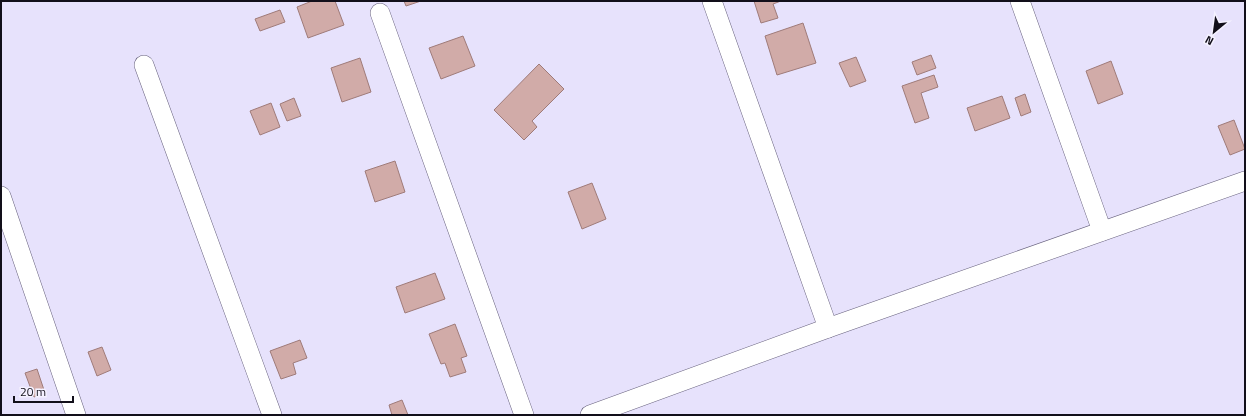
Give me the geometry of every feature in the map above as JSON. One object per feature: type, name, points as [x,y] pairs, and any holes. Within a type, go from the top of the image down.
[{"type":"street","points":[[712,1],[828,328]]},
{"type":"street","points":[[1020,1],[1102,231]]},
{"type":"street","points":[[380,13],[524,415]]},
{"type":"street","points":[[144,65],[272,415]]},
{"type":"street","points":[[590,415],[828,328],[1245,181]]},
{"type":"street","points":[[1,196],[76,415]]},
{"type":"building","points":[[312,1],[335,1],[344,25],[308,38],[297,7]]},
{"type":"building","points":[[404,1],[421,1],[406,6]]},
{"type":"building","points":[[754,1],[781,1],[773,4],[778,18],[761,23]]},
{"type":"building","points":[[280,10],[285,22],[260,31],[255,19]]},
{"type":"building","points":[[803,23],[816,63],[777,75],[765,36]]},
{"type":"building","points":[[463,36],[475,66],[441,79],[429,48]]},
{"type":"building","points":[[931,55],[936,68],[917,75],[912,62]]},
{"type":"building","points":[[856,57],[866,81],[850,87],[839,63]]},
{"type":"building","points":[[360,58],[371,92],[342,102],[331,68]]},
{"type":"building","points":[[1111,61],[1123,94],[1098,104],[1086,71]]},
{"type":"building","points":[[539,64],[564,89],[532,121],[537,127],[524,140],[494,110]]},
{"type":"building","points":[[934,75],[938,87],[921,93],[929,118],[915,123],[902,86]]},
{"type":"building","points":[[1025,94],[1031,112],[1021,116],[1015,98]]},
{"type":"building","points":[[1002,96],[1010,118],[975,131],[967,108]]},
{"type":"building","points":[[294,98],[301,116],[287,121],[280,104]]},
{"type":"building","points":[[271,103],[280,127],[260,135],[250,111]]},
{"type":"building","points":[[1234,120],[1245,149],[1230,155],[1218,126]]},
{"type":"building","points":[[395,161],[405,192],[375,202],[365,171]]},
{"type":"building","points":[[592,183],[606,219],[582,229],[568,192]]},
{"type":"building","points":[[435,273],[445,299],[405,313],[396,287]]},
{"type":"building","points":[[455,324],[467,356],[461,358],[466,372],[450,377],[445,363],[441,364],[429,334]]},
{"type":"building","points":[[300,340],[307,358],[293,363],[296,374],[281,379],[270,351]]},
{"type":"building","points":[[102,347],[111,370],[97,376],[88,352]]},
{"type":"building","points":[[37,369],[45,393],[34,397],[25,373]]},
{"type":"building","points":[[402,400],[408,415],[392,415],[389,405]]}]
